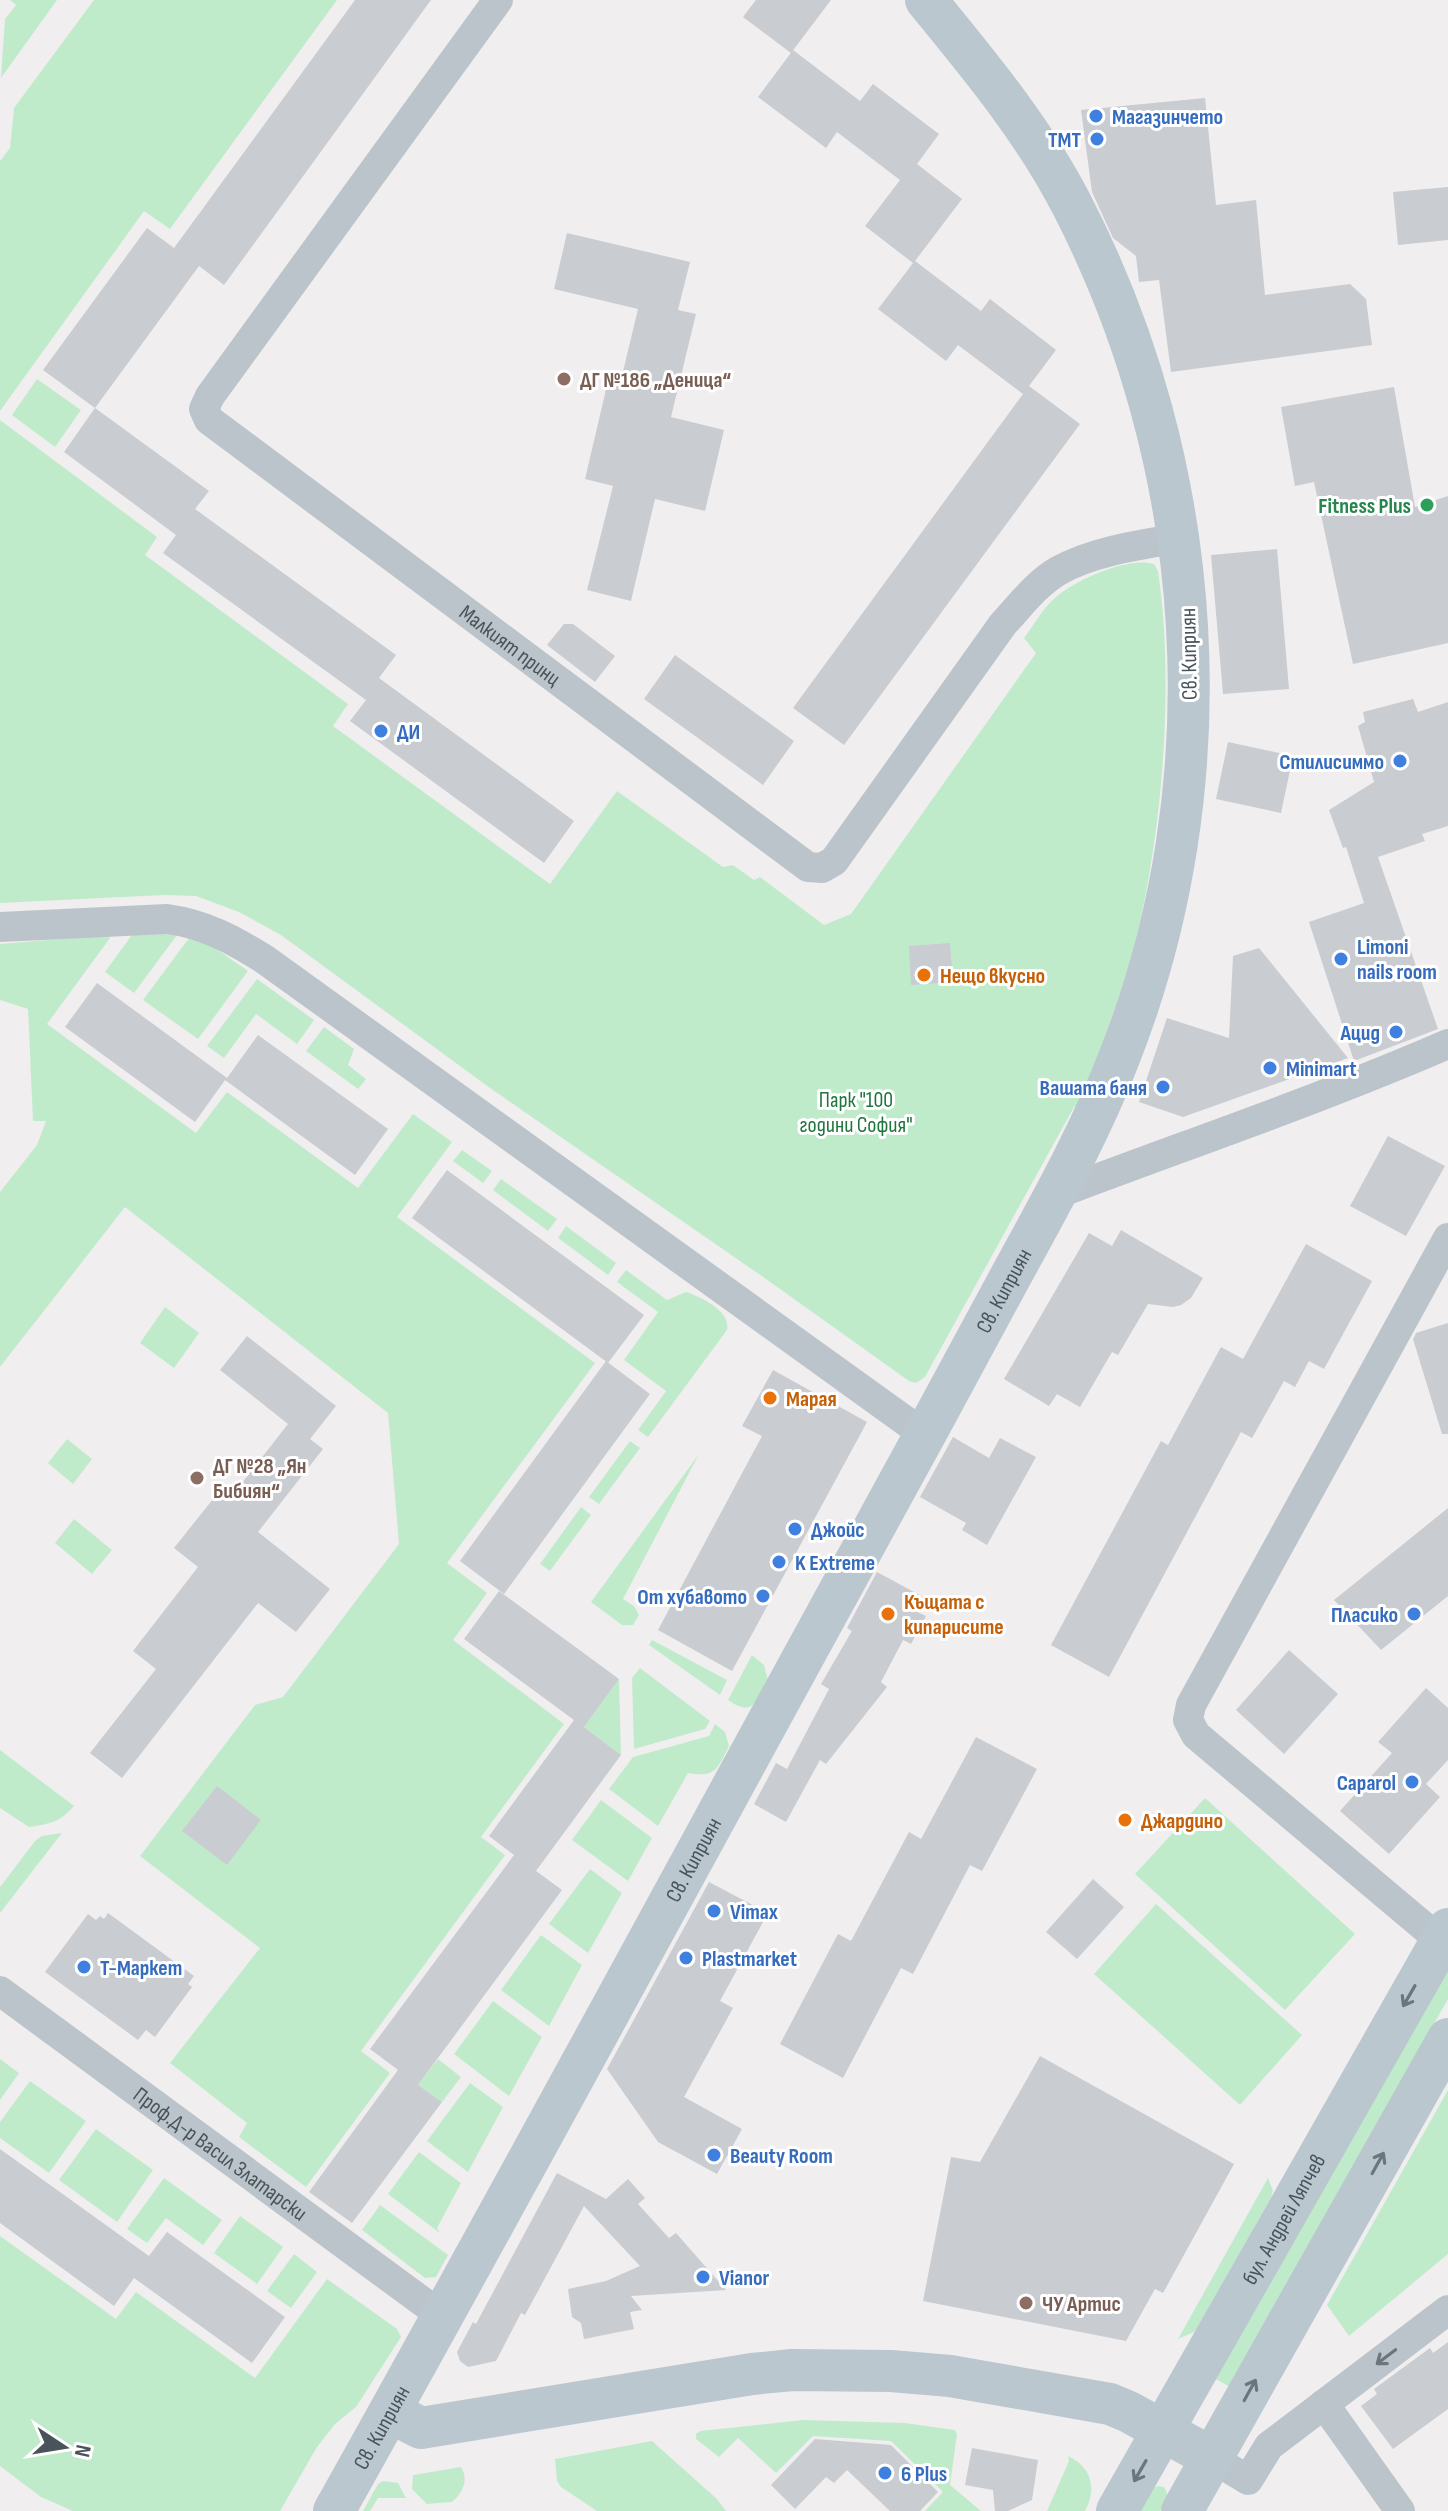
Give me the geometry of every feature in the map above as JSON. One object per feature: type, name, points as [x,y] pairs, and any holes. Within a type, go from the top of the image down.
[{"type":"street","name":"Малкият принц","points":[[498,0],[210,396],[204,409],[209,420],[808,867],[822,868],[834,861],[1003,624],[1029,595],[1056,572],[1082,560],[1180,538]]},
{"type":"street","name":"Св. Киприян","points":[[334,2511],[1054,1195],[1118,1064],[1142,996],[1170,880],[1178,836],[1188,712],[1188,608],[1180,538],[1166,464],[1145,383],[1115,294],[1069,199],[1012,105],[926,0]]},
{"type":"street","points":[[0,927],[167,919],[192,923],[237,943],[275,967],[925,1435]]},
{"type":"street","points":[[1054,1195],[1368,1079],[1448,1044]]},
{"type":"street","points":[[1444,1935],[1196,1735],[1188,1720],[1191,1705],[1448,1238]]},
{"type":"street","name":"бул. Андрей Ляпчев","points":[[1117,2511],[1444,1935]]},
{"type":"street","name":"Проф.Д-р Васил Златарски","points":[[0,1991],[442,2316]]},
{"type":"street","points":[[1182,2511],[1448,2039]]},
{"type":"street","points":[[390,2412],[421,2428],[752,2374],[835,2369],[891,2371],[950,2376],[1110,2404],[1163,2430],[1248,2480],[1269,2446],[1448,2310]]},
{"type":"street","points":[[1324,2404],[1400,2511]]},
{"type":"green space","points":[[10,0],[57,0],[1,78],[5,19],[16,5]]},
{"type":"green space","points":[[94,0],[337,0],[170,229],[144,211],[0,411],[0,161],[10,148],[14,108]]},
{"type":"green space","points":[[37,379],[81,410],[55,447],[12,415]]},
{"type":"green space","name":"Парк \"100 години София\"","points":[[0,420],[157,537],[145,555],[348,704],[333,726],[550,884],[617,791],[723,867],[733,865],[754,880],[760,877],[824,925],[851,914],[1036,653],[1024,638],[1051,602],[1075,584],[1102,571],[1131,563],[1154,564],[1158,571],[1163,615],[1163,760],[1152,858],[1134,947],[1082,1103],[1074,1107],[925,1377],[916,1383],[909,1381],[490,1088],[281,935],[239,912],[196,896],[0,903]]},
{"type":"green space","points":[[134,932],[177,935],[134,993],[105,972]]},
{"type":"green space","points":[[108,935],[110,938],[47,1024],[196,1133],[227,1092],[358,1188],[413,1114],[452,1142],[397,1217],[595,1363],[447,1563],[487,1593],[453,1640],[564,1724],[481,1837],[505,1855],[361,2051],[390,2073],[306,2187],[239,2137],[247,2123],[170,2063],[260,1948],[140,1856],[255,1705],[283,1697],[399,1544],[388,1413],[125,1207],[0,1367],[0,1192],[37,1145],[46,1121],[33,1121],[28,1009],[0,1000],[0,944]]},
{"type":"green space","points":[[189,938],[215,948],[248,971],[198,1039],[143,1000]]},
{"type":"green space","points":[[257,979],[314,1020],[297,1044],[256,1014],[224,1058],[207,1046]]},
{"type":"green space","points":[[324,1027],[354,1049],[348,1065],[366,1079],[358,1089],[306,1051]]},
{"type":"green space","points":[[462,1150],[492,1171],[483,1183],[453,1161]]},
{"type":"green space","points":[[501,1179],[557,1219],[548,1231],[493,1190]]},
{"type":"green space","points":[[566,1226],[616,1263],[608,1275],[558,1238]]},
{"type":"green space","points":[[626,1270],[667,1300],[686,1292],[707,1301],[720,1311],[727,1323],[727,1330],[648,1437],[638,1430],[666,1391],[624,1360],[658,1312],[617,1282]]},
{"type":"green space","points":[[165,1307],[199,1333],[174,1368],[140,1343]]},
{"type":"green space","points":[[67,1439],[92,1459],[73,1484],[48,1463]]},
{"type":"green space","points":[[630,1441],[640,1448],[599,1504],[589,1497]]},
{"type":"green space","points":[[699,1454],[623,1599],[634,1606],[639,1615],[633,1625],[622,1625],[591,1602]]},
{"type":"green space","points":[[581,1507],[591,1515],[550,1571],[540,1564]]},
{"type":"green space","points":[[74,1519],[112,1550],[92,1574],[55,1543]]},
{"type":"green space","points":[[652,1640],[727,1680],[720,1695],[649,1645]]},
{"type":"green space","points":[[752,1655],[764,1665],[768,1680],[753,1705],[744,1707],[728,1700]]},
{"type":"green space","points":[[640,1668],[710,1721],[705,1729],[634,1749],[632,1678]]},
{"type":"green space","points":[[619,1679],[621,1755],[584,1727]]},
{"type":"green space","points":[[715,1724],[725,1732],[729,1746],[721,1761],[710,1773],[688,1773],[658,1826],[609,1789],[633,1757],[709,1736]]},
{"type":"green space","points":[[0,1750],[74,1806],[54,1821],[29,1827],[0,1808]]},
{"type":"green space","points":[[1205,1798],[1355,1934],[1285,2010],[1135,1874]]},
{"type":"green space","points":[[601,1800],[652,1838],[628,1881],[572,1840]]},
{"type":"green space","points":[[62,1833],[0,1913],[0,1887],[35,1841],[42,1836]]},
{"type":"green space","points":[[590,1869],[622,1893],[588,1953],[549,1924]]},
{"type":"green space","points":[[1156,1904],[1302,2035],[1240,2105],[1094,1974]]},
{"type":"green space","points":[[541,1935],[582,1965],[549,2026],[501,1990]]},
{"type":"green space","points":[[1448,1961],[1448,1999],[1230,2387],[1212,2377]]},
{"type":"green space","points":[[493,2001],[542,2037],[509,2096],[454,2054]]},
{"type":"green space","points":[[0,2059],[19,2073],[0,2100]]},
{"type":"green space","points":[[438,2059],[461,2077],[442,2102],[418,2085]]},
{"type":"green space","points":[[30,2081],[86,2121],[49,2173],[0,2138],[0,2122]]},
{"type":"green space","points":[[470,2083],[503,2107],[468,2172],[427,2141]]},
{"type":"green space","points":[[1448,2090],[1448,2254],[1349,2336],[1327,2305]]},
{"type":"green space","points":[[96,2129],[153,2170],[117,2222],[59,2180]]},
{"type":"green space","points":[[419,2152],[461,2183],[437,2228],[440,2233],[388,2194]]},
{"type":"green space","points":[[164,2178],[222,2220],[203,2245],[166,2218],[147,2243],[127,2229]]},
{"type":"green space","points":[[1268,2178],[1273,2191],[1271,2197],[1200,2326],[1178,2339]]},
{"type":"green space","points":[[380,2205],[448,2255],[436,2277],[425,2278],[362,2230]]},
{"type":"green space","points":[[240,2216],[283,2247],[257,2284],[214,2253]]},
{"type":"green space","points":[[0,2236],[116,2319],[136,2292],[255,2378],[327,2279],[397,2329],[401,2337],[356,2407],[335,2424],[317,2447],[280,2511],[73,2511],[41,2497],[0,2466]]},
{"type":"green space","points":[[294,2254],[317,2272],[291,2308],[267,2291]]},
{"type":"green space","points":[[803,2420],[905,2423],[955,2430],[950,2485],[981,2511],[925,2511],[943,2492],[891,2441],[813,2436],[776,2473],[738,2438],[719,2457],[696,2439],[700,2431]]},
{"type":"green space","points":[[652,2441],[717,2499],[726,2511],[597,2511],[557,2481],[555,2459]]},
{"type":"green space","points":[[1068,2456],[1087,2472],[1091,2487],[1089,2503],[1085,2511],[1047,2511],[1069,2461]]},
{"type":"green space","points":[[461,2467],[464,2486],[452,2502],[427,2504],[412,2489],[413,2475]]},
{"type":"green space","points":[[383,2481],[398,2483],[406,2498],[378,2498],[370,2511],[363,2511],[378,2484]]},
{"type":"green space","points":[[1164,2487],[1169,2497],[1160,2511],[1140,2511],[1153,2488]]},
{"type":"building","points":[[355,0],[431,0],[224,285],[199,266],[95,408],[43,370],[147,228],[174,248]]},
{"type":"building","points":[[756,0],[831,0],[791,53],[743,17]]},
{"type":"building","points":[[793,50],[860,101],[873,84],[939,134],[917,164],[962,199],[915,261],[981,311],[990,299],[1056,350],[1029,386],[1080,424],[844,745],[793,708],[1023,394],[958,345],[946,361],[878,309],[913,263],[865,226],[900,180],[837,132],[826,148],[758,97]]},
{"type":"building","points":[[1205,98],[1216,205],[1256,200],[1265,295],[1350,284],[1366,299],[1372,345],[1171,372],[1159,280],[1139,282],[1136,256],[1113,238],[1092,192],[1081,110]]},
{"type":"building","points":[[1448,187],[1448,240],[1398,245],[1393,192]]},
{"type":"building","points":[[567,233],[690,262],[678,310],[696,314],[671,417],[724,430],[705,511],[655,499],[631,601],[587,590],[613,486],[585,479],[608,381],[620,384],[638,309],[554,289]]},
{"type":"building","points":[[1394,387],[1415,507],[1448,496],[1448,643],[1353,664],[1314,482],[1295,486],[1281,407]]},
{"type":"building","points":[[95,408],[209,491],[195,509],[396,655],[379,678],[574,821],[544,863],[350,721],[366,700],[163,553],[176,535],[64,452]]},
{"type":"building","points":[[1277,549],[1289,689],[1223,694],[1211,555]]},
{"type":"building","points":[[564,624],[573,624],[615,656],[595,682],[547,645]]},
{"type":"building","points":[[675,655],[794,741],[763,785],[644,699]]},
{"type":"building","points":[[1413,699],[1418,712],[1448,702],[1448,826],[1422,834],[1425,841],[1378,857],[1438,1029],[1354,1061],[1309,922],[1364,903],[1346,847],[1343,848],[1329,810],[1374,782],[1358,726],[1365,722],[1363,712]]},
{"type":"building","points":[[1228,742],[1293,756],[1281,813],[1216,799]]},
{"type":"building","points":[[950,943],[953,982],[911,985],[909,946]]},
{"type":"building","points":[[1259,948],[1348,1058],[1183,1117],[1139,1102],[1167,1018],[1229,1038],[1233,956]]},
{"type":"building","points":[[97,983],[227,1078],[258,1035],[388,1129],[355,1175],[225,1080],[195,1122],[65,1027]]},
{"type":"building","points":[[1388,1136],[1445,1166],[1406,1236],[1350,1206]]},
{"type":"building","points":[[447,1170],[644,1315],[608,1363],[412,1218]]},
{"type":"building","points":[[1121,1230],[1203,1278],[1191,1298],[1181,1305],[1148,1304],[1118,1355],[1112,1352],[1080,1407],[1057,1394],[1049,1406],[1004,1379],[1089,1233],[1112,1246]]},
{"type":"building","points":[[1306,1244],[1372,1281],[1324,1369],[1309,1361],[1295,1387],[1284,1381],[1252,1438],[1241,1432],[1109,1677],[1051,1645],[1161,1441],[1168,1445],[1221,1347],[1243,1359]]},
{"type":"building","points":[[1448,1323],[1448,1434],[1442,1434],[1413,1339],[1416,1333]]},
{"type":"building","points":[[247,1336],[336,1406],[310,1439],[323,1449],[258,1532],[330,1589],[296,1632],[258,1603],[122,1778],[90,1753],[156,1669],[133,1651],[198,1567],[174,1548],[221,1489],[231,1497],[288,1424],[220,1370]]},
{"type":"building","points":[[606,1361],[650,1394],[504,1594],[460,1561]]},
{"type":"building","points":[[773,1370],[867,1422],[732,1671],[658,1630],[762,1436],[742,1426]]},
{"type":"building","points":[[953,1437],[989,1458],[1000,1438],[1036,1457],[987,1545],[962,1530],[966,1523],[920,1497]]},
{"type":"building","points":[[1448,1508],[1448,1596],[1381,1650],[1334,1600]]},
{"type":"building","points":[[877,1572],[925,1598],[917,1612],[926,1616],[911,1644],[903,1640],[881,1682],[887,1687],[826,1764],[820,1760],[786,1822],[754,1804],[776,1763],[787,1769],[829,1689],[821,1684],[852,1631],[847,1628]]},
{"type":"building","points":[[499,1591],[619,1679],[584,1727],[621,1755],[536,1871],[562,1890],[418,2085],[442,2102],[352,2223],[309,2192],[398,2070],[370,2049],[514,1855],[489,1836],[574,1720],[464,1639]]},
{"type":"building","points":[[1289,1650],[1338,1694],[1284,1754],[1236,1710]]},
{"type":"building","points":[[1426,1688],[1448,1708],[1448,1760],[1426,1784],[1440,1797],[1389,1854],[1340,1811],[1392,1753],[1378,1742]]},
{"type":"building","points":[[976,1737],[1037,1769],[982,1871],[970,1865],[913,1974],[901,1968],[843,2078],[780,2044],[838,1934],[851,1941],[909,1832],[921,1839]]},
{"type":"building","points":[[217,1786],[261,1820],[227,1865],[182,1831]]},
{"type":"building","points":[[1093,1879],[1124,1907],[1077,1959],[1046,1932]]},
{"type":"building","points":[[709,1882],[768,1913],[720,2001],[733,2008],[684,2097],[742,2129],[717,2174],[658,2142],[607,2069]]},
{"type":"building","points":[[108,1913],[194,1976],[188,1984],[192,1987],[155,2037],[146,2030],[138,2040],[45,1972],[88,1914],[96,1920],[100,1916],[104,1919]]},
{"type":"building","points":[[1040,2056],[1234,2164],[1163,2293],[1155,2289],[1126,2341],[923,2301],[951,2157],[980,2162]]},
{"type":"building","points":[[0,2149],[149,2256],[167,2232],[285,2317],[252,2363],[134,2278],[114,2306],[0,2223]]},
{"type":"building","points":[[557,2173],[606,2199],[628,2179],[645,2198],[638,2204],[669,2238],[676,2233],[726,2290],[631,2296],[642,2310],[630,2312],[634,2329],[584,2339],[581,2323],[572,2317],[568,2289],[606,2281],[640,2266],[584,2206],[525,2315],[521,2313],[496,2361],[468,2367],[460,2361],[457,2352],[473,2322],[476,2324]]},
{"type":"building","points":[[1448,2342],[1448,2409],[1393,2449],[1361,2406],[1377,2394],[1374,2389],[1430,2348],[1433,2353]]},
{"type":"building","name":"6 Plus","points":[[815,2439],[891,2445],[938,2492],[920,2511],[890,2511],[847,2470],[834,2483],[826,2477],[795,2509],[771,2485]]},
{"type":"building","points":[[972,2448],[1038,2460],[1032,2500],[1008,2511],[995,2511],[993,2490],[965,2485]]},
{"type":"place","name":"Магазинчето","points":[[1096,116]]},
{"type":"place","name":"TMT","points":[[1097,139]]},
{"type":"place","name":"ДГ №186 „Деница“","points":[[564,379]]},
{"type":"place","name":"Fitness Plus","points":[[1427,505]]},
{"type":"place","name":"ДИ","points":[[381,731]]},
{"type":"place","name":"Стилисиммо","points":[[1400,761]]},
{"type":"place","name":"Limoni nails room","points":[[1341,959]]},
{"type":"place","name":"Нещо вкусно","points":[[924,975]]},
{"type":"place","name":"Ацид","points":[[1396,1032]]},
{"type":"place","name":"Minimart","points":[[1270,1068]]},
{"type":"place","name":"Вашата баня","points":[[1163,1087]]},
{"type":"place","name":"Марая","points":[[770,1398]]},
{"type":"place","name":"ДГ №28 „Ян Бибиян“","points":[[197,1478]]},
{"type":"place","name":"Джойс","points":[[795,1529]]},
{"type":"place","name":"K Extreme","points":[[779,1562]]},
{"type":"place","name":"От хубавото","points":[[763,1596]]},
{"type":"place","name":"Къщата с кипарисите","points":[[888,1614]]},
{"type":"place","name":"Пласико","points":[[1414,1614]]},
{"type":"place","name":"Caparol","points":[[1412,1782]]},
{"type":"place","name":"Джардино","points":[[1125,1820]]},
{"type":"place","name":"Vimax","points":[[714,1911]]},
{"type":"place","name":"Plastmarket","points":[[686,1958]]},
{"type":"place","name":"Т-Маркет","points":[[84,1967]]},
{"type":"place","name":"Beauty Room","points":[[714,2155]]},
{"type":"place","name":"Vianor","points":[[703,2277]]},
{"type":"place","name":"ЧУ Артис","points":[[1026,2303]]},
{"type":"place","name":"6 Plus","points":[[885,2473]]}]
